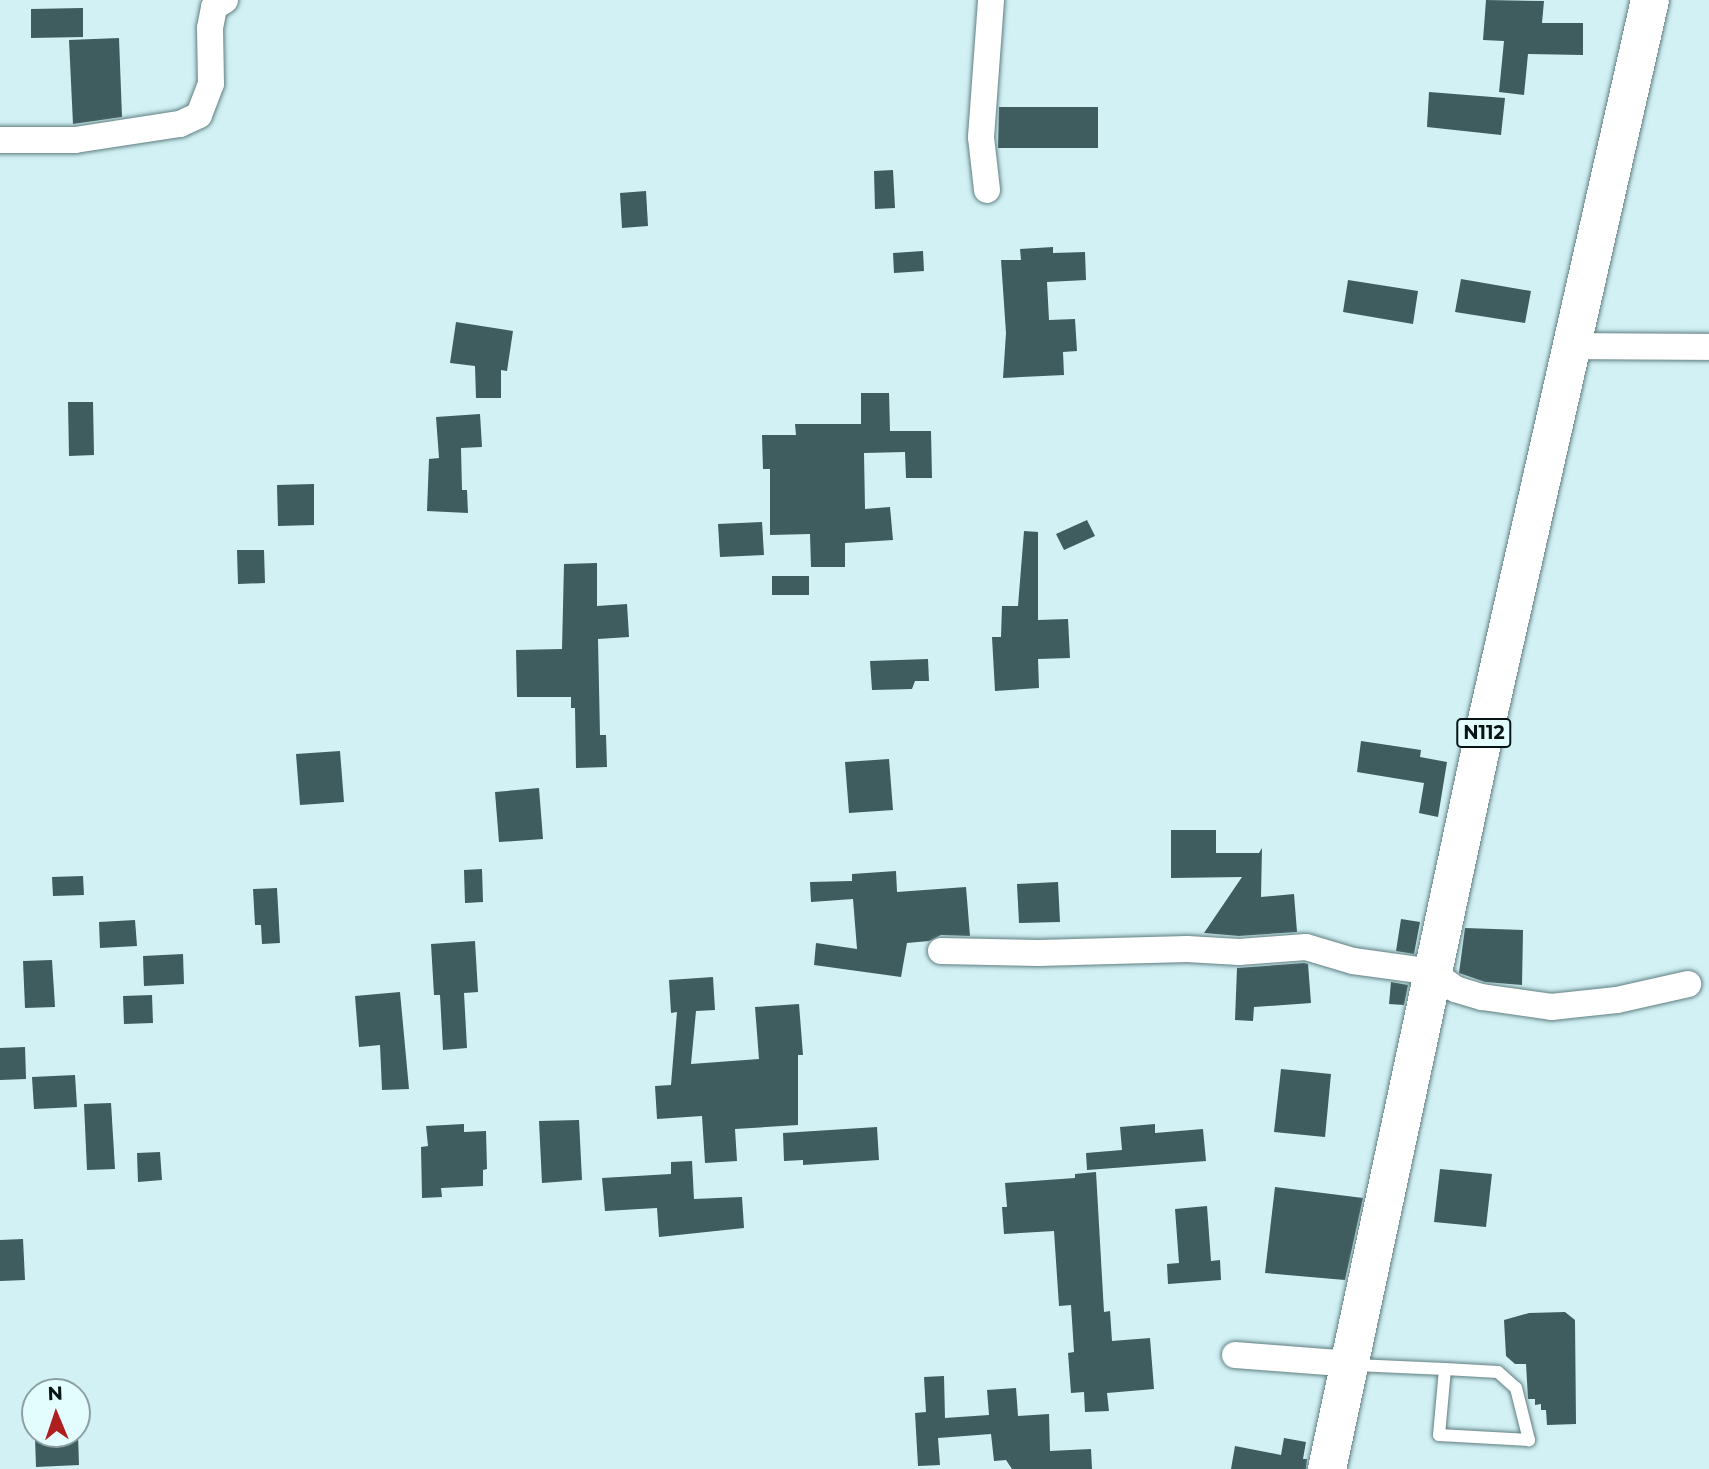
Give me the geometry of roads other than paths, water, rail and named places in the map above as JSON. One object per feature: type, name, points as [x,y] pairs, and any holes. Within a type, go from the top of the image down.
[{"type":"highway","name":"N112","points":[[1327,1469],[1432,972],[1650,0]]},
{"type":"street","points":[[0,140],[75,141],[180,124],[199,115],[211,85],[210,28],[214,7],[225,0]]},
{"type":"street","points":[[987,190],[981,136],[991,0]]},
{"type":"street","points":[[1571,346],[1709,347]]},
{"type":"street","points":[[941,951],[1239,951],[1306,947],[1353,961],[1432,972],[1455,989],[1482,998],[1551,1007],[1618,1000],[1688,984]]},
{"type":"street","points":[[1235,1355],[1351,1364]]},
{"type":"lane","points":[[1351,1364],[1445,1369],[1498,1372],[1517,1388],[1529,1440],[1439,1435],[1445,1369]]}]
